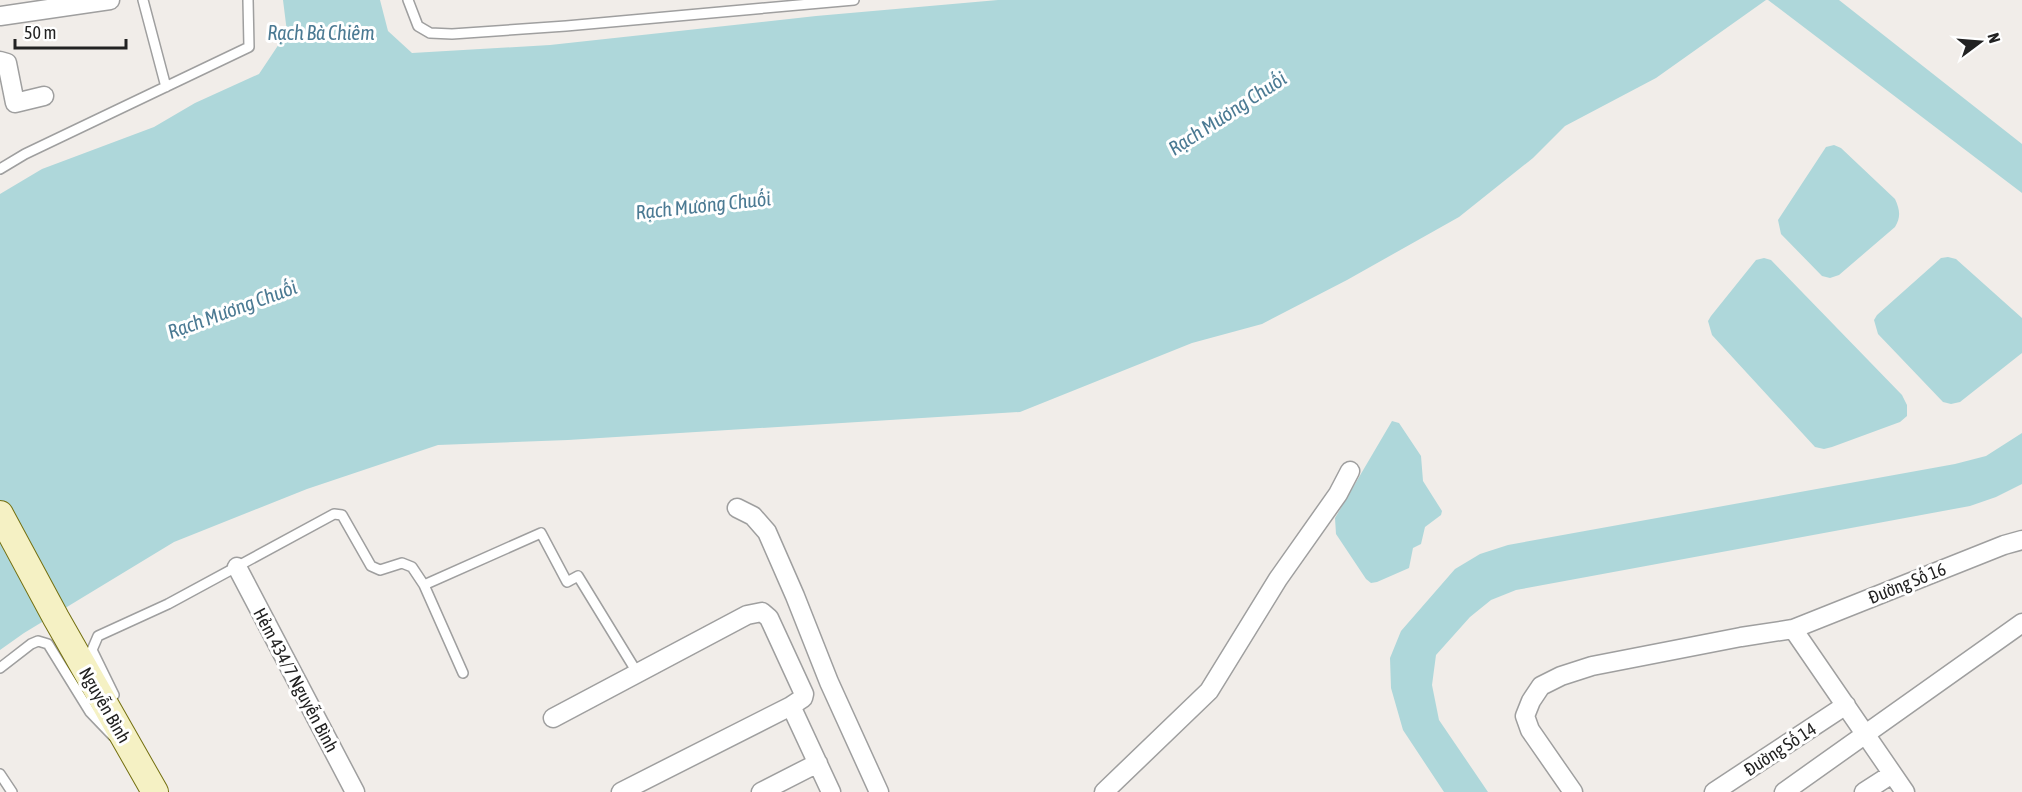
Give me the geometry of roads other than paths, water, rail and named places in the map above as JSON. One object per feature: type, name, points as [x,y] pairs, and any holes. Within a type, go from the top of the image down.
[{"type":"main road","name":"Nguyễn Bình","points":[[0,514],[56,618],[127,733],[155,792]]},
{"type":"street","points":[[0,16],[110,0]]},
{"type":"street","points":[[0,61],[7,63],[15,104],[44,96]]},
{"type":"street","points":[[1104,792],[1209,692],[1278,579],[1338,494],[1350,471]]},
{"type":"street","points":[[737,508],[753,516],[767,532],[795,596],[828,682],[879,792]]},
{"type":"street","name":"Đường Số 16","points":[[1573,792],[1530,730],[1525,716],[1541,686],[1592,666],[1793,629],[2004,545],[2022,540]]},
{"type":"street","name":"Hẻm 434/7 Nguyễn Bình","points":[[237,567],[355,792]]},
{"type":"street","points":[[553,718],[747,615],[762,612],[769,618],[804,694],[803,698],[621,792]]},
{"type":"street","points":[[1784,792],[2022,623]]},
{"type":"street","points":[[1793,629],[1905,792]]},
{"type":"street","name":"Đường Số 14","points":[[1713,792],[1846,705]]},
{"type":"street","points":[[791,706],[831,792]]},
{"type":"street","points":[[761,792],[818,763]]},
{"type":"street","points":[[1864,792],[1892,774]]},
{"type":"lane","points":[[142,0],[166,87]]},
{"type":"lane","points":[[0,169],[25,154],[249,46],[248,0]]},
{"type":"lane","points":[[408,0],[418,26],[430,33],[452,34],[854,0]]},
{"type":"lane","points":[[117,701],[92,650],[98,636],[168,604],[334,514],[342,515],[371,566],[380,570],[402,563],[412,567],[424,585],[463,673]]},
{"type":"lane","points":[[424,585],[541,533],[567,582],[578,576],[638,674]]},
{"type":"lane","points":[[0,668],[31,644],[38,641],[48,644],[90,712],[108,733],[127,733]]},
{"type":"lane","points":[[0,774],[12,792]]},
{"type":"water","points":[[283,0],[380,0],[388,31],[412,53],[550,45],[816,16],[998,0],[1766,0],[1656,78],[1565,126],[1533,158],[1459,217],[1347,280],[1262,324],[1192,343],[1020,412],[568,440],[438,445],[307,489],[174,542],[0,650],[0,194],[42,169],[154,127],[195,103],[259,74],[287,32]]},
{"type":"water","points":[[1768,0],[1839,0],[2022,144],[2022,193]]},
{"type":"water","points":[[1834,145],[1841,148],[1895,199],[1899,213],[1895,227],[1839,275],[1830,278],[1822,276],[1781,234],[1778,220],[1826,147]]},
{"type":"water","points":[[1764,258],[1771,260],[1902,395],[1907,405],[1907,416],[1900,422],[1832,447],[1824,449],[1815,447],[1712,335],[1708,321],[1711,316],[1756,260]]},
{"type":"water","points":[[1941,258],[1956,259],[2022,318],[2022,353],[1960,402],[1951,404],[1943,402],[1878,334],[1874,320]]},
{"type":"water","points":[[1392,421],[1399,423],[1421,456],[1423,481],[1442,511],[1441,515],[1425,527],[1421,544],[1413,548],[1409,568],[1371,583],[1336,534],[1335,518]]},
{"type":"water","points":[[2022,433],[2022,484],[1996,497],[1970,506],[1516,590],[1491,600],[1470,617],[1436,655],[1432,685],[1439,720],[1488,792],[1444,792],[1403,730],[1391,688],[1390,658],[1401,631],[1455,569],[1480,554],[1508,545],[1955,464],[1986,456]]},
{"type":"water label","name":"Rạch Bà Chiêm","points":[[321,32]]},
{"type":"water label","name":"Rạch Mương Chuối","points":[[1227,113]]},
{"type":"water label","name":"Rạch Mương Chuối","points":[[703,205]]},
{"type":"water label","name":"Rạch Mương Chuối","points":[[232,309]]}]
